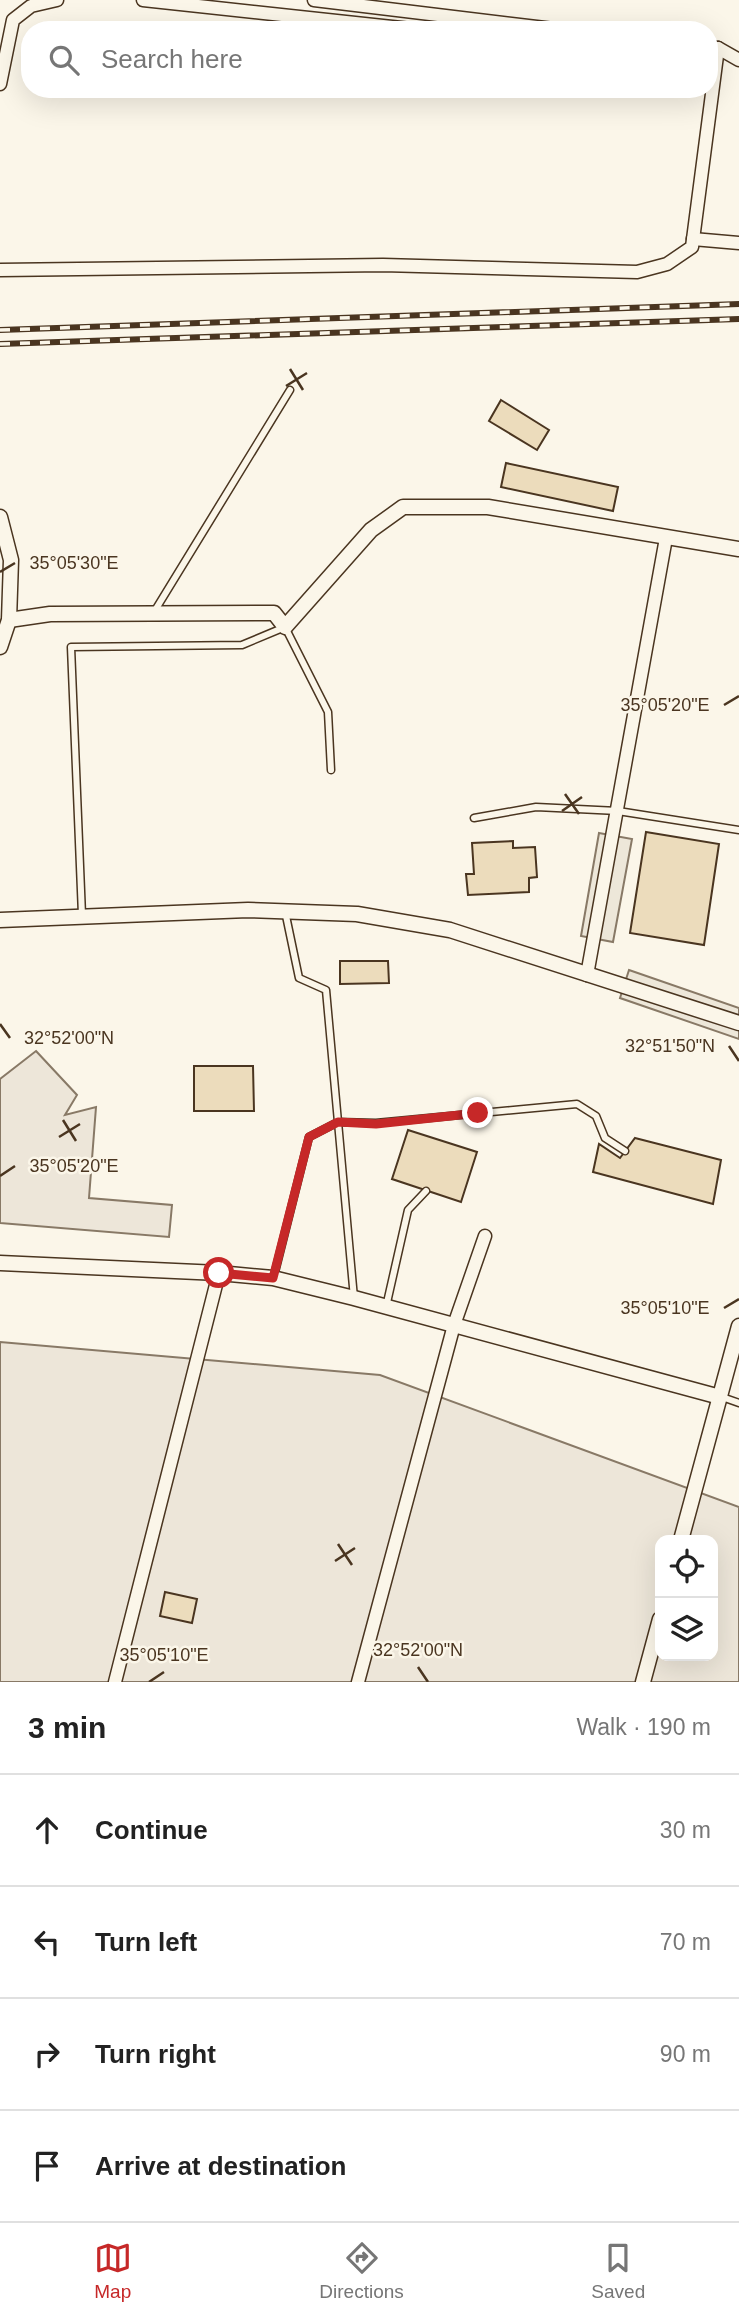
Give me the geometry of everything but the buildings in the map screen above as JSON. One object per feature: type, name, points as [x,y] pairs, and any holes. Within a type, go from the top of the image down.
[{"type":"street","points":[[0,84],[13,20],[27,3],[57,0]]},
{"type":"street","points":[[143,0],[337,21]]},
{"type":"street","points":[[314,0],[488,21]]},
{"type":"street","points":[[718,56],[739,60]]},
{"type":"street","points":[[718,57],[739,66]]},
{"type":"street","points":[[0,270],[383,265],[637,272],[667,264],[692,247],[708,98]]},
{"type":"street","points":[[693,239],[739,243]]},
{"type":"street","points":[[9,620],[50,614],[274,612],[285,627],[371,530],[403,507],[488,507],[739,550]]},
{"type":"street","points":[[0,517],[11,560],[9,620],[0,647]]},
{"type":"street","points":[[587,975],[666,538]]},
{"type":"street","points":[[0,919],[248,910],[357,914],[450,930],[739,1023]]},
{"type":"street","points":[[358,1682],[454,1325],[485,1236]]},
{"type":"street","points":[[0,1263],[273,1278],[720,1397]]},
{"type":"street","points":[[115,1682],[219,1273]]},
{"type":"street","points":[[682,1535],[739,1326]]},
{"type":"street","points":[[643,1682],[655,1638]]},
{"type":"lane","points":[[153,613],[290,390]]},
{"type":"lane","points":[[82,916],[71,647],[242,645],[285,627],[328,712],[331,770]]},
{"type":"lane","points":[[474,818],[536,807],[618,811],[739,830]]},
{"type":"lane","points":[[285,911],[299,978],[326,990],[354,1298]]},
{"type":"lane","points":[[273,1278],[309,1137],[338,1122],[376,1124],[577,1104],[596,1116],[605,1138],[625,1151]]},
{"type":"lane","points":[[386,1307],[408,1210],[426,1191]]},
{"type":"lane","points":[[720,1397],[739,1403]]},
{"type":"shaded area","points":[[599,833],[632,839],[613,942],[581,936]]},
{"type":"shaded area","points":[[629,970],[739,1008],[739,1039],[620,998]]},
{"type":"shaded area","points":[[36,1051],[77,1095],[65,1115],[96,1107],[89,1198],[172,1205],[169,1237],[0,1223],[0,1079]]},
{"type":"shaded area","points":[[0,1342],[380,1375],[739,1507],[739,1682],[0,1682]]},
{"type":"railway","points":[[0,330],[739,304]]},
{"type":"railway","points":[[0,344],[739,319]]},
{"type":"route","points":[[219,1273],[273,1278],[309,1137],[338,1122],[376,1124],[478,1113]]}]
